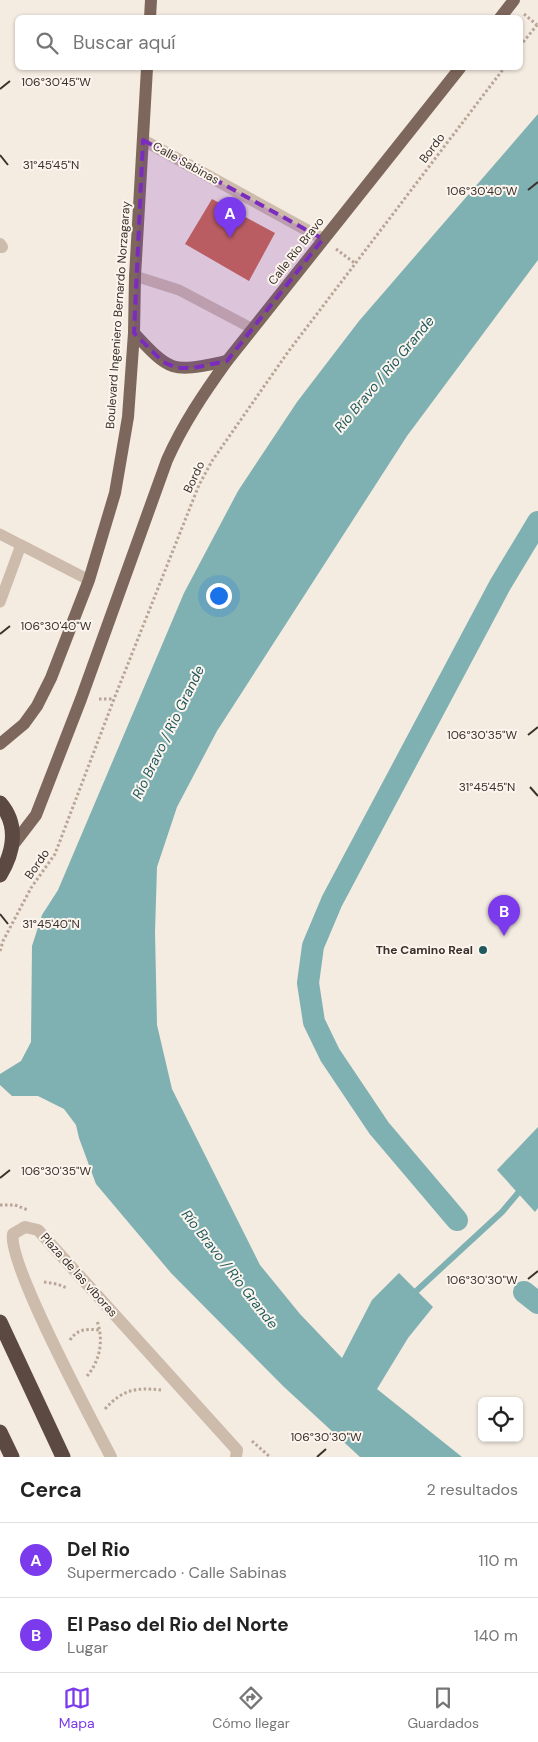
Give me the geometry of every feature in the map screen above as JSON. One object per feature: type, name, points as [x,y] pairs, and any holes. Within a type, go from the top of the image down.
[{"type":"highway","points":[[0,803],[5,809],[12,826],[13,845],[8,861],[0,874]]},
{"type":"highway","points":[[0,1322],[58,1456]]},
{"type":"highway","points":[[0,1432],[12,1457]]},
{"type":"main road","points":[[150,15],[151,0]]},
{"type":"main road","points":[[502,15],[510,1]]},
{"type":"main road","name":"Boulevard Ingeniero Bernardo Norzagaray","points":[[0,744],[24,724],[37,706],[55,669],[89,580],[115,493],[128,417],[147,70]]},
{"type":"main road","name":"Calle Río Bravo","points":[[13,845],[36,815],[81,699],[167,460],[177,437],[195,405],[323,238],[458,70]]},
{"type":"main road","points":[[134,332],[163,362],[177,368],[193,368],[227,361]]},
{"type":"street","name":"Calle Sabinas","points":[[143,140],[323,238]]},
{"type":"street","name":"Plaza de las víboras","points":[[111,1457],[32,1300],[12,1239],[13,1234],[25,1227],[38,1230],[237,1450],[236,1457]]},
{"type":"lane","points":[[135,276],[179,290],[253,329]]},
{"type":"lane","points":[[0,534],[89,580]]},
{"type":"lane","points":[[0,602],[21,545]]},
{"type":"path","points":[[523,42],[538,23]]},
{"type":"path","name":"Bordo","points":[[0,951],[3,941],[31,888],[55,854],[199,485],[212,461],[288,352],[502,70]]},
{"type":"path","points":[[323,238],[356,264]]},
{"type":"path","points":[[44,1282],[57,1284],[70,1290]]},
{"type":"path","points":[[83,1380],[97,1360],[101,1340],[94,1312]]},
{"type":"path","points":[[68,1345],[78,1331],[85,1329],[100,1330]]},
{"type":"path","points":[[88,1367],[93,1368]]},
{"type":"path","points":[[101,1416],[112,1401],[132,1389],[146,1388],[163,1390],[168,1393]]},
{"type":"highlighted area","points":[[143,140],[323,239],[227,361],[193,368],[177,368],[163,362],[134,333]]},
{"type":"water","name":"Río Bravo / Rio Grande","points":[[538,114],[538,260],[407,436],[217,731],[177,807],[157,867],[155,932],[157,1025],[172,1089],[260,1265],[300,1314],[342,1358],[372,1300],[399,1273],[433,1307],[408,1338],[377,1389],[462,1457],[360,1457],[283,1386],[171,1273],[96,1184],[76,1125],[64,1109],[38,1096],[12,1096],[0,1085],[0,1074],[21,1061],[31,1042],[32,946],[42,915],[58,890],[184,593],[238,491],[297,402],[359,321]]},
{"type":"water","points":[[538,1127],[538,1208],[535,1212],[497,1170]]},
{"type":"building","points":[[212,199],[275,233],[249,281],[185,244]]},
{"type":"waterway","points":[[457,1220],[379,1128],[330,1055],[314,1022],[308,983],[313,946],[332,901],[500,585],[538,522]]},
{"type":"waterway","points":[[412,1295],[502,1212],[523,1187]]},
{"type":"waterway","points":[[524,1292],[538,1303]]},
{"type":"place","name":"Del Rio","points":[[230,238]]},
{"type":"place","name":"El Paso del Rio del Norte","points":[[504,936]]},
{"type":"place","name":"The Camino Real","points":[[483,950]]}]
